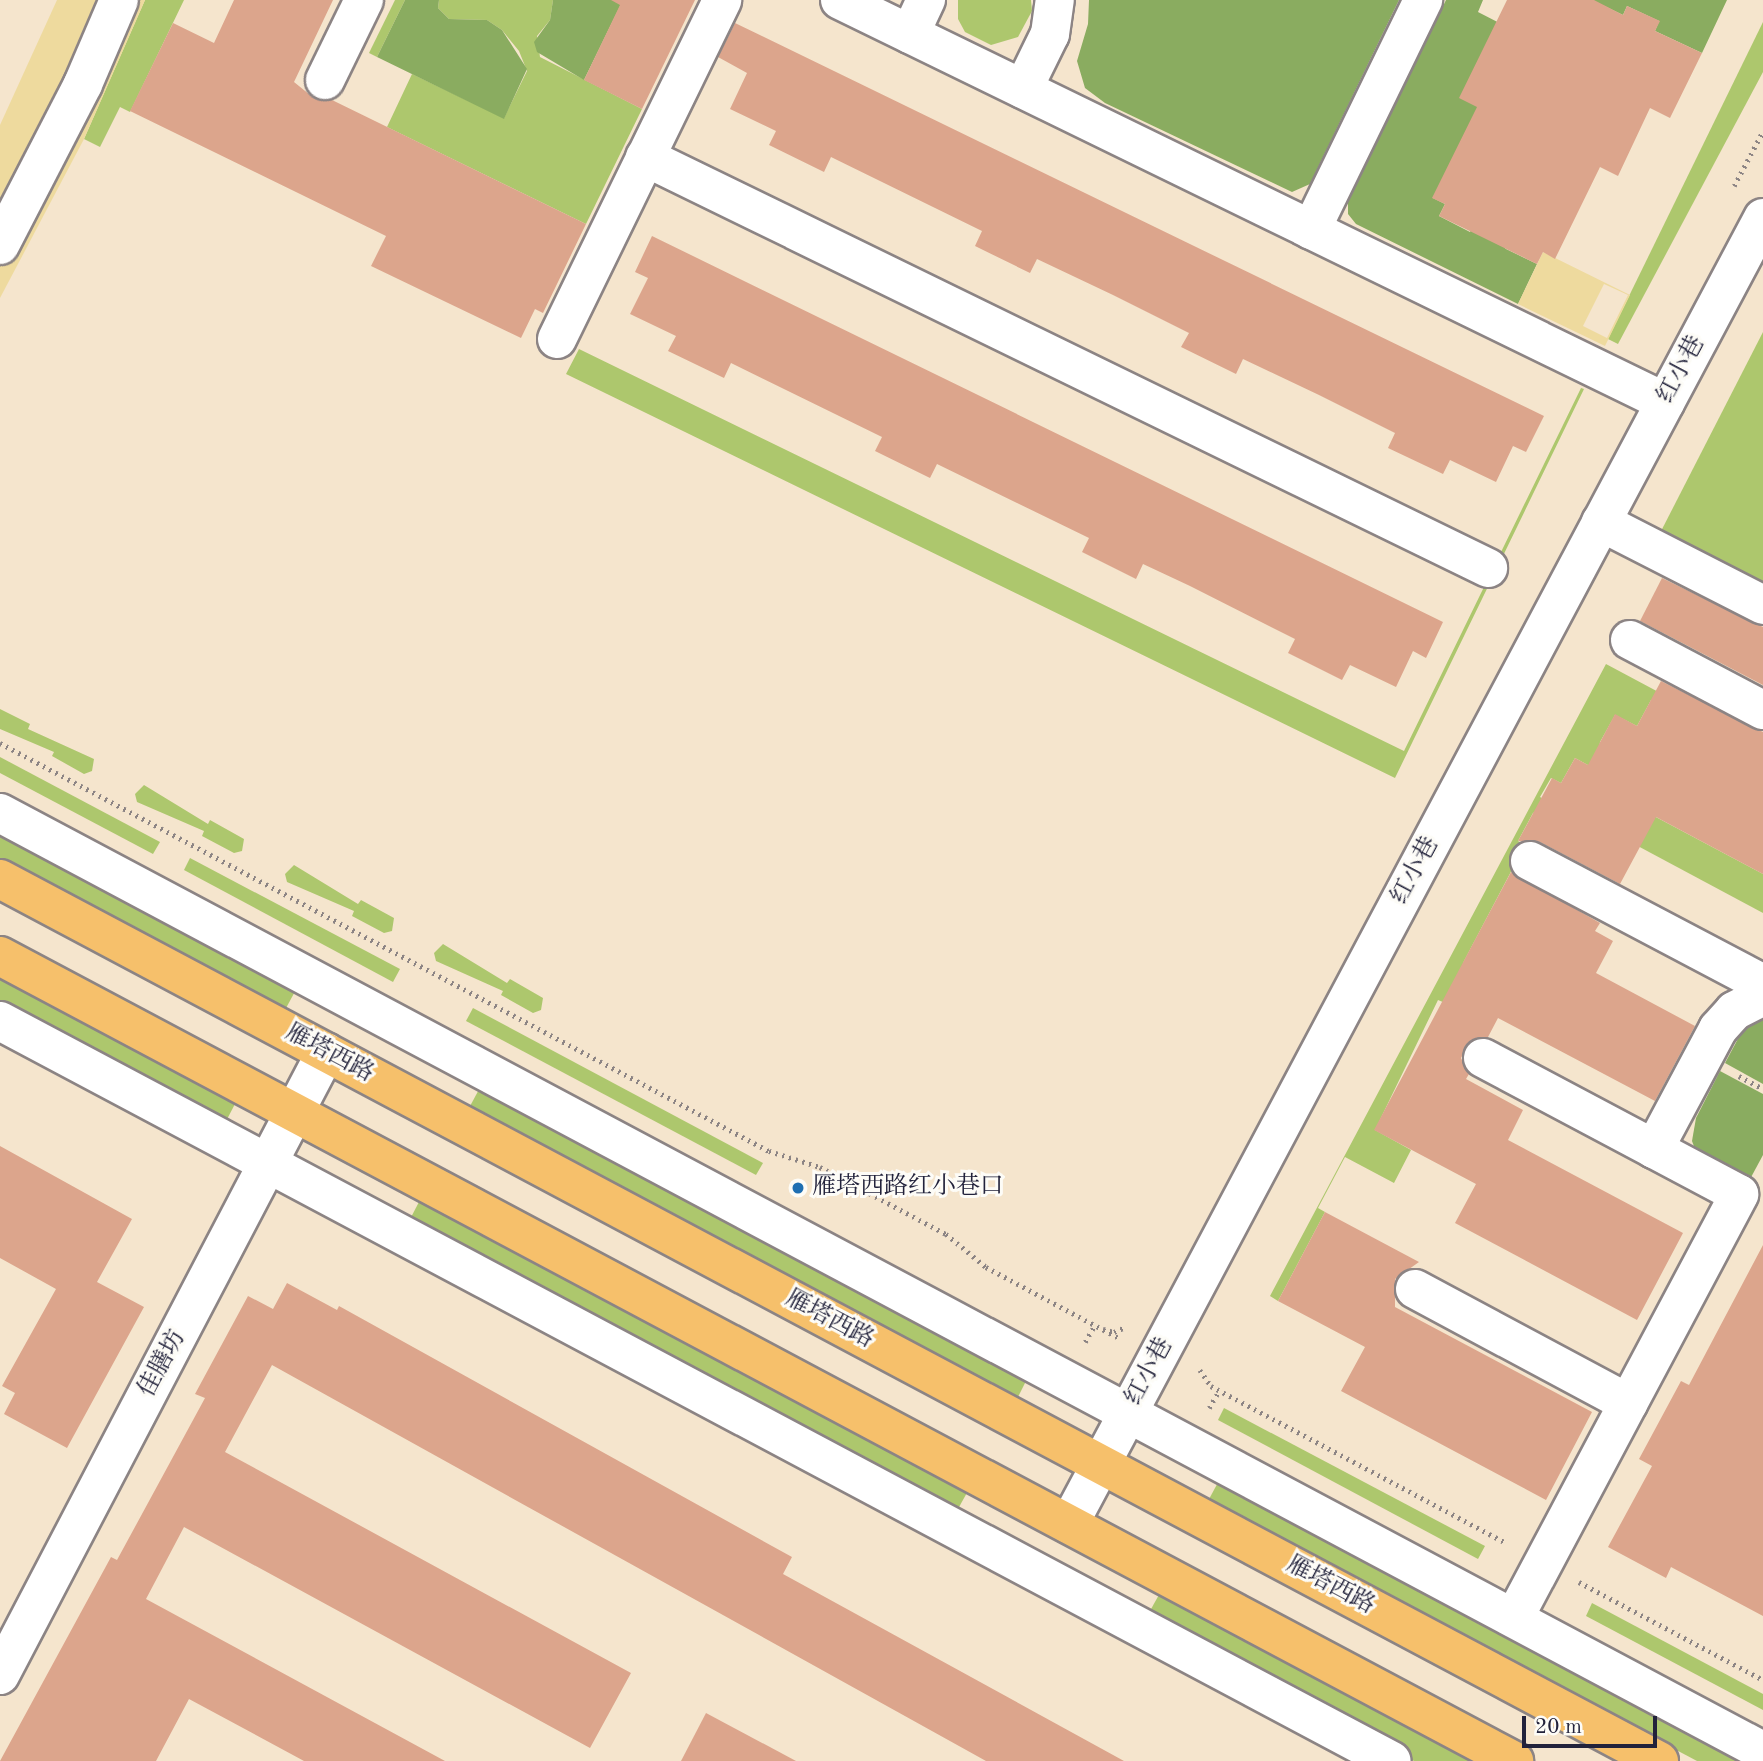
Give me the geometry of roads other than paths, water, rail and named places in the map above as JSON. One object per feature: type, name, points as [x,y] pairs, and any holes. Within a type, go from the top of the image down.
[{"type":"main road","name":"雁塔西路","points":[[0,879],[1658,1761]]},
{"type":"main road","points":[[0,956],[1514,1761]]},
{"type":"street","points":[[0,245],[78,94],[118,0]]},
{"type":"street","points":[[325,80],[364,0]]},
{"type":"street","points":[[557,339],[722,0]]},
{"type":"street","points":[[840,0],[1665,402]]},
{"type":"street","points":[[910,34],[926,0]]},
{"type":"street","points":[[1023,89],[1050,34],[1055,0]]},
{"type":"street","points":[[1311,230],[1423,0]]},
{"type":"street","points":[[645,158],[1488,568]]},
{"type":"street","name":"红小巷","points":[[1069,1524],[1763,218]]},
{"type":"street","points":[[1601,522],[1763,605]]},
{"type":"street","points":[[1630,640],[1763,710]]},
{"type":"street","points":[[0,813],[1763,1751]]},
{"type":"street","points":[[1531,861],[1763,984]]},
{"type":"street","points":[[1654,1149],[1718,1029],[1734,1011],[1763,996]]},
{"type":"street","points":[[0,1021],[1392,1761]]},
{"type":"street","name":"佳膳坊","points":[[0,1675],[326,1052]]},
{"type":"street","points":[[1483,1058],[1751,1201],[1628,1403],[1514,1618]]},
{"type":"street","points":[[1415,1289],[1628,1403]]},
{"type":"place","name":"雁塔西路红小巷口","points":[[798,1188]]}]
